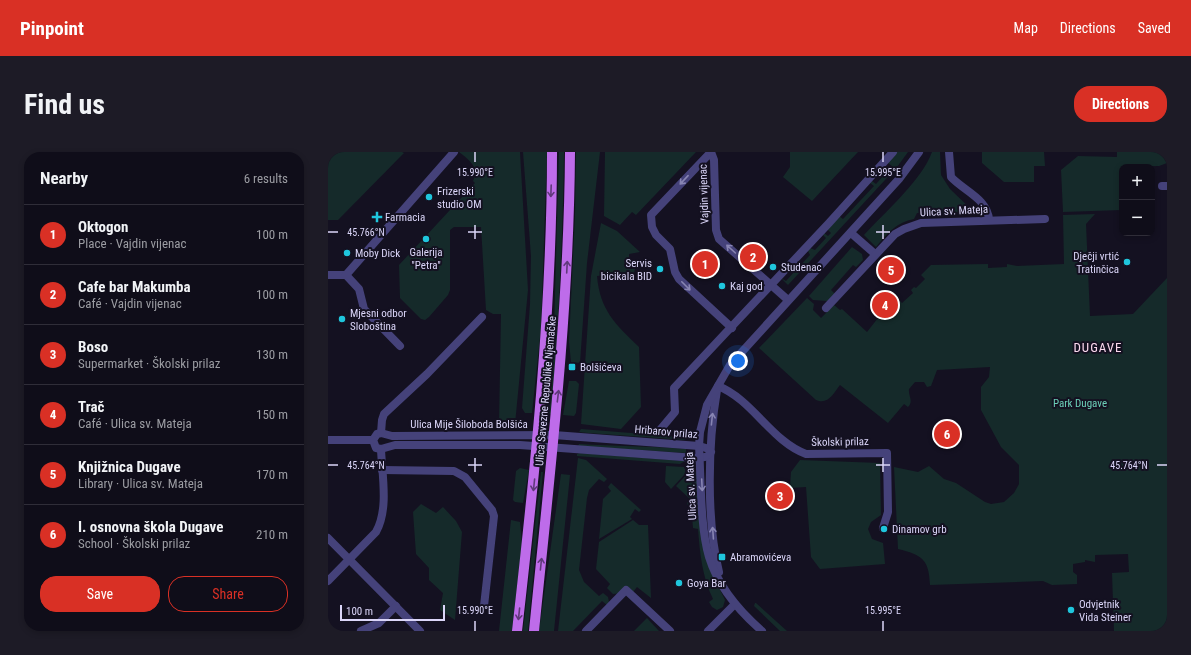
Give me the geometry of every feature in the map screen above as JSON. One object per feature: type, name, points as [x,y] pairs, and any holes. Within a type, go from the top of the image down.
[{"type":"main road","name":"Ulica Savezne Republike Njemačke","points":[[518,631],[538,435],[548,260],[552,152]]},
{"type":"main road","name":"Ulica Savezne Republike Njemačke","points":[[534,631],[564,332],[570,152]]},
{"type":"street","points":[[346,275],[454,152]]},
{"type":"street","points":[[711,152],[651,215],[651,222],[656,235],[670,249],[675,272],[679,279],[732,328]]},
{"type":"street","name":"Vajdin vijenac","points":[[711,152],[714,160],[717,234],[719,239],[788,300]]},
{"type":"street","name":"Hribarov prilaz","points":[[659,430],[674,412],[674,388],[732,328],[893,152]]},
{"type":"street","name":"Ulica sv. Mateja","points":[[762,631],[735,604],[722,585],[712,566],[707,549],[699,446],[703,417],[710,398],[734,360],[900,179],[919,152]]},
{"type":"street","points":[[949,152],[951,176],[983,204],[988,211],[989,220]]},
{"type":"street","name":"Ulica sv. Mateja","points":[[826,308],[895,234],[912,226],[989,220],[1045,219]]},
{"type":"street","points":[[851,233],[875,254]]},
{"type":"street","points":[[328,275],[346,275],[359,289],[364,309],[400,346]]},
{"type":"street","points":[[328,581],[376,532],[381,524],[383,504],[382,470],[384,448],[389,440],[383,434],[382,420],[384,414],[427,374],[482,317]]},
{"type":"street","name":"Ulica sv. Mateja","points":[[718,386],[712,424],[711,452],[713,536],[722,585]]},
{"type":"street","name":"Školski prilaz","points":[[718,386],[739,397],[785,442],[798,451],[806,454],[887,452],[888,512],[883,528]]},
{"type":"street","points":[[383,434],[377,434],[373,440],[374,446],[384,448]]},
{"type":"street","name":"Ulica Mije Šiloboda Bolšića","points":[[383,434],[554,435]]},
{"type":"street","name":"Hribarov prilaz","points":[[554,435],[699,446],[706,448],[711,452]]},
{"type":"street","points":[[328,440],[373,440]]},
{"type":"street","name":"Ulica Mije Šiloboda Bolšića","points":[[384,448],[410,445],[537,446],[552,448]]},
{"type":"street","points":[[552,448],[700,458],[706,457],[711,452]]},
{"type":"street","points":[[382,470],[454,471],[465,477],[492,510],[494,516],[484,606]]},
{"type":"street","points":[[328,538],[420,631]]},
{"type":"street","points":[[586,631],[626,590],[670,631]]},
{"type":"street","points":[[708,631],[735,604]]},
{"type":"street","points":[[361,631],[379,623],[396,606]]},
{"type":"green space","points":[[328,152],[404,153],[338,220],[328,220]]},
{"type":"green space","points":[[459,152],[520,152],[528,290],[515,424],[499,425],[501,314],[493,314],[486,310],[481,227],[454,227],[450,230],[450,290],[448,295],[429,317],[425,320],[421,319],[400,298],[399,265],[475,183],[473,181],[475,172],[472,164]]},
{"type":"green space","points":[[523,152],[547,152],[541,328],[532,413],[525,413],[522,408],[530,304],[531,256]]},
{"type":"green space","points":[[559,152],[564,152],[561,251],[552,414],[549,414],[553,364]]},
{"type":"green space","points":[[576,152],[600,152],[587,263],[580,363],[571,362],[569,342],[575,215]]},
{"type":"green space","points":[[605,152],[696,152],[636,215],[632,212],[620,225],[604,216]]},
{"type":"green space","points":[[790,152],[858,152],[812,201],[783,177],[790,167]]},
{"type":"green space","points":[[895,152],[908,152],[897,167],[788,285],[781,278],[786,281],[796,270],[794,265],[798,268],[810,255],[808,251],[810,248],[815,250],[826,238],[823,235],[824,233],[828,236],[831,233],[827,229],[839,216],[843,219],[874,186],[870,183],[872,181],[876,184],[892,166],[888,163]]},
{"type":"green space","points":[[932,152],[940,152],[941,175],[950,189],[974,212],[917,213],[914,219],[897,225],[876,247],[864,235],[911,185],[927,163]]},
{"type":"green space","points":[[982,152],[1044,152],[1045,166],[1034,166],[1034,182],[1004,182],[982,163]]},
{"type":"green space","points":[[1117,152],[1167,152],[1167,163],[1155,166],[1155,164],[1119,164],[1119,210],[1063,212],[1061,170],[1078,156],[1117,157]]},
{"type":"green space","name":"Park Dugave","points":[[1095,214],[1086,224],[1090,316],[1133,314],[1167,278],[1167,631],[1114,631],[1112,573],[1129,572],[1128,554],[1095,555],[1095,562],[1085,560],[1085,562],[1073,564],[1073,572],[1077,575],[1077,584],[1052,585],[1043,581],[930,585],[928,569],[923,560],[918,556],[898,549],[894,467],[918,472],[929,466],[944,479],[956,483],[985,502],[991,504],[1004,502],[1014,493],[1019,484],[1019,465],[1001,447],[981,410],[981,387],[989,377],[990,367],[937,370],[931,386],[927,387],[924,382],[915,382],[909,389],[911,401],[910,405],[908,407],[904,404],[888,423],[840,385],[827,400],[816,400],[759,348],[807,298],[814,304],[813,310],[821,318],[834,305],[840,310],[842,309],[867,332],[885,309],[889,313],[900,301],[902,303],[913,293],[911,290],[914,287],[916,288],[925,279],[921,275],[931,265],[988,264],[988,268],[1007,267],[1007,264],[1017,266],[1064,264],[1063,215]]},
{"type":"green space","points":[[601,223],[617,231],[640,252],[629,254],[629,269],[635,269],[634,273],[597,276],[601,298],[610,316],[639,347],[641,407],[621,429],[581,424],[591,276]]},
{"type":"green space","points":[[852,247],[862,254],[863,260],[856,267],[853,265],[831,290],[835,294],[827,301],[813,300],[809,296]]},
{"type":"green space","points":[[569,381],[576,381],[579,384],[576,413],[574,416],[563,415]]},
{"type":"green space","points":[[581,429],[681,437],[686,440],[579,432]]},
{"type":"green space","points":[[579,444],[686,449],[686,453],[578,446]]},
{"type":"green space","points":[[577,454],[685,461],[680,464],[577,456]]},
{"type":"green space","points":[[578,458],[586,460],[607,479],[604,482],[599,479],[589,490],[579,570],[584,582],[599,596],[603,593],[608,597],[609,602],[607,605],[602,601],[573,631],[558,631]]},
{"type":"green space","points":[[800,460],[880,463],[881,515],[871,522],[868,529],[872,539],[883,543],[885,564],[820,569],[811,557],[806,487],[790,488],[791,472]]},
{"type":"green space","points":[[666,466],[684,467],[685,469],[685,474],[671,489],[665,482]]},
{"type":"green space","points":[[520,468],[529,470],[523,503],[515,502],[513,500],[516,471]]},
{"type":"green space","points":[[541,472],[543,472],[528,631],[523,631]]},
{"type":"green space","points":[[698,472],[711,571],[725,600],[723,607],[717,610],[712,607],[709,602],[713,599],[704,573],[698,529],[693,528],[692,516],[687,503],[690,499],[676,486],[688,473]]},
{"type":"green space","points":[[561,474],[570,475],[554,631],[539,631]]},
{"type":"green space","points":[[611,483],[641,510],[639,512],[635,509],[630,517],[632,519],[599,539],[603,499],[611,491],[608,487]]},
{"type":"green space","points":[[421,504],[436,513],[443,507],[456,521],[462,532],[455,620],[440,610],[443,593],[429,580],[429,568],[416,554],[413,512]]},
{"type":"green space","points":[[511,520],[520,522],[522,544],[512,631],[499,631]]},
{"type":"green space","points":[[633,520],[639,525],[648,525],[651,598],[637,587],[633,592],[613,594],[607,588],[610,584],[596,569],[599,542]]},
{"type":"green space","points":[[755,603],[787,631],[780,631],[754,606]]},
{"type":"green space","points":[[647,618],[659,631],[634,631]]},
{"type":"place","name":"Frizerski studio OM","points":[[429,197]]},
{"type":"place","name":"Farmacia","points":[[377,217]]},
{"type":"place","name":"Galerija \"Petra\"","points":[[426,239]]},
{"type":"place","name":"Moby Dick","points":[[347,253]]},
{"type":"place","name":"Cafe bar Makumba","points":[[753,257]]},
{"type":"place","name":"Dječji vrtić Tratinčica","points":[[1127,262]]},
{"type":"place","name":"Oktogon","points":[[705,264]]},
{"type":"place","name":"Studenac","points":[[773,267]]},
{"type":"place","name":"Servis bicikala BID","points":[[660,269]]},
{"type":"place","name":"Knjižnica Dugave","points":[[891,270]]},
{"type":"place","name":"Kaj god","points":[[722,286]]},
{"type":"place","name":"Trač","points":[[885,305]]},
{"type":"place","name":"Mjesni odbor Sloboština","points":[[342,319]]},
{"type":"place","name":"Bolšićeva","points":[[572,367]]},
{"type":"place","name":"I. osnovna škola Dugave","points":[[947,434]]},
{"type":"place","name":"Boso","points":[[780,496]]},
{"type":"place","name":"Dinamov grb","points":[[884,529]]},
{"type":"place","name":"Abramovićeva","points":[[722,557]]},
{"type":"place","name":"Goya Bar","points":[[679,583]]},
{"type":"place","name":"Odvjetnik Vida Steiner","points":[[1071,610]]},
{"type":"district","name":"DUGAVE","points":[[1098,347]]}]
